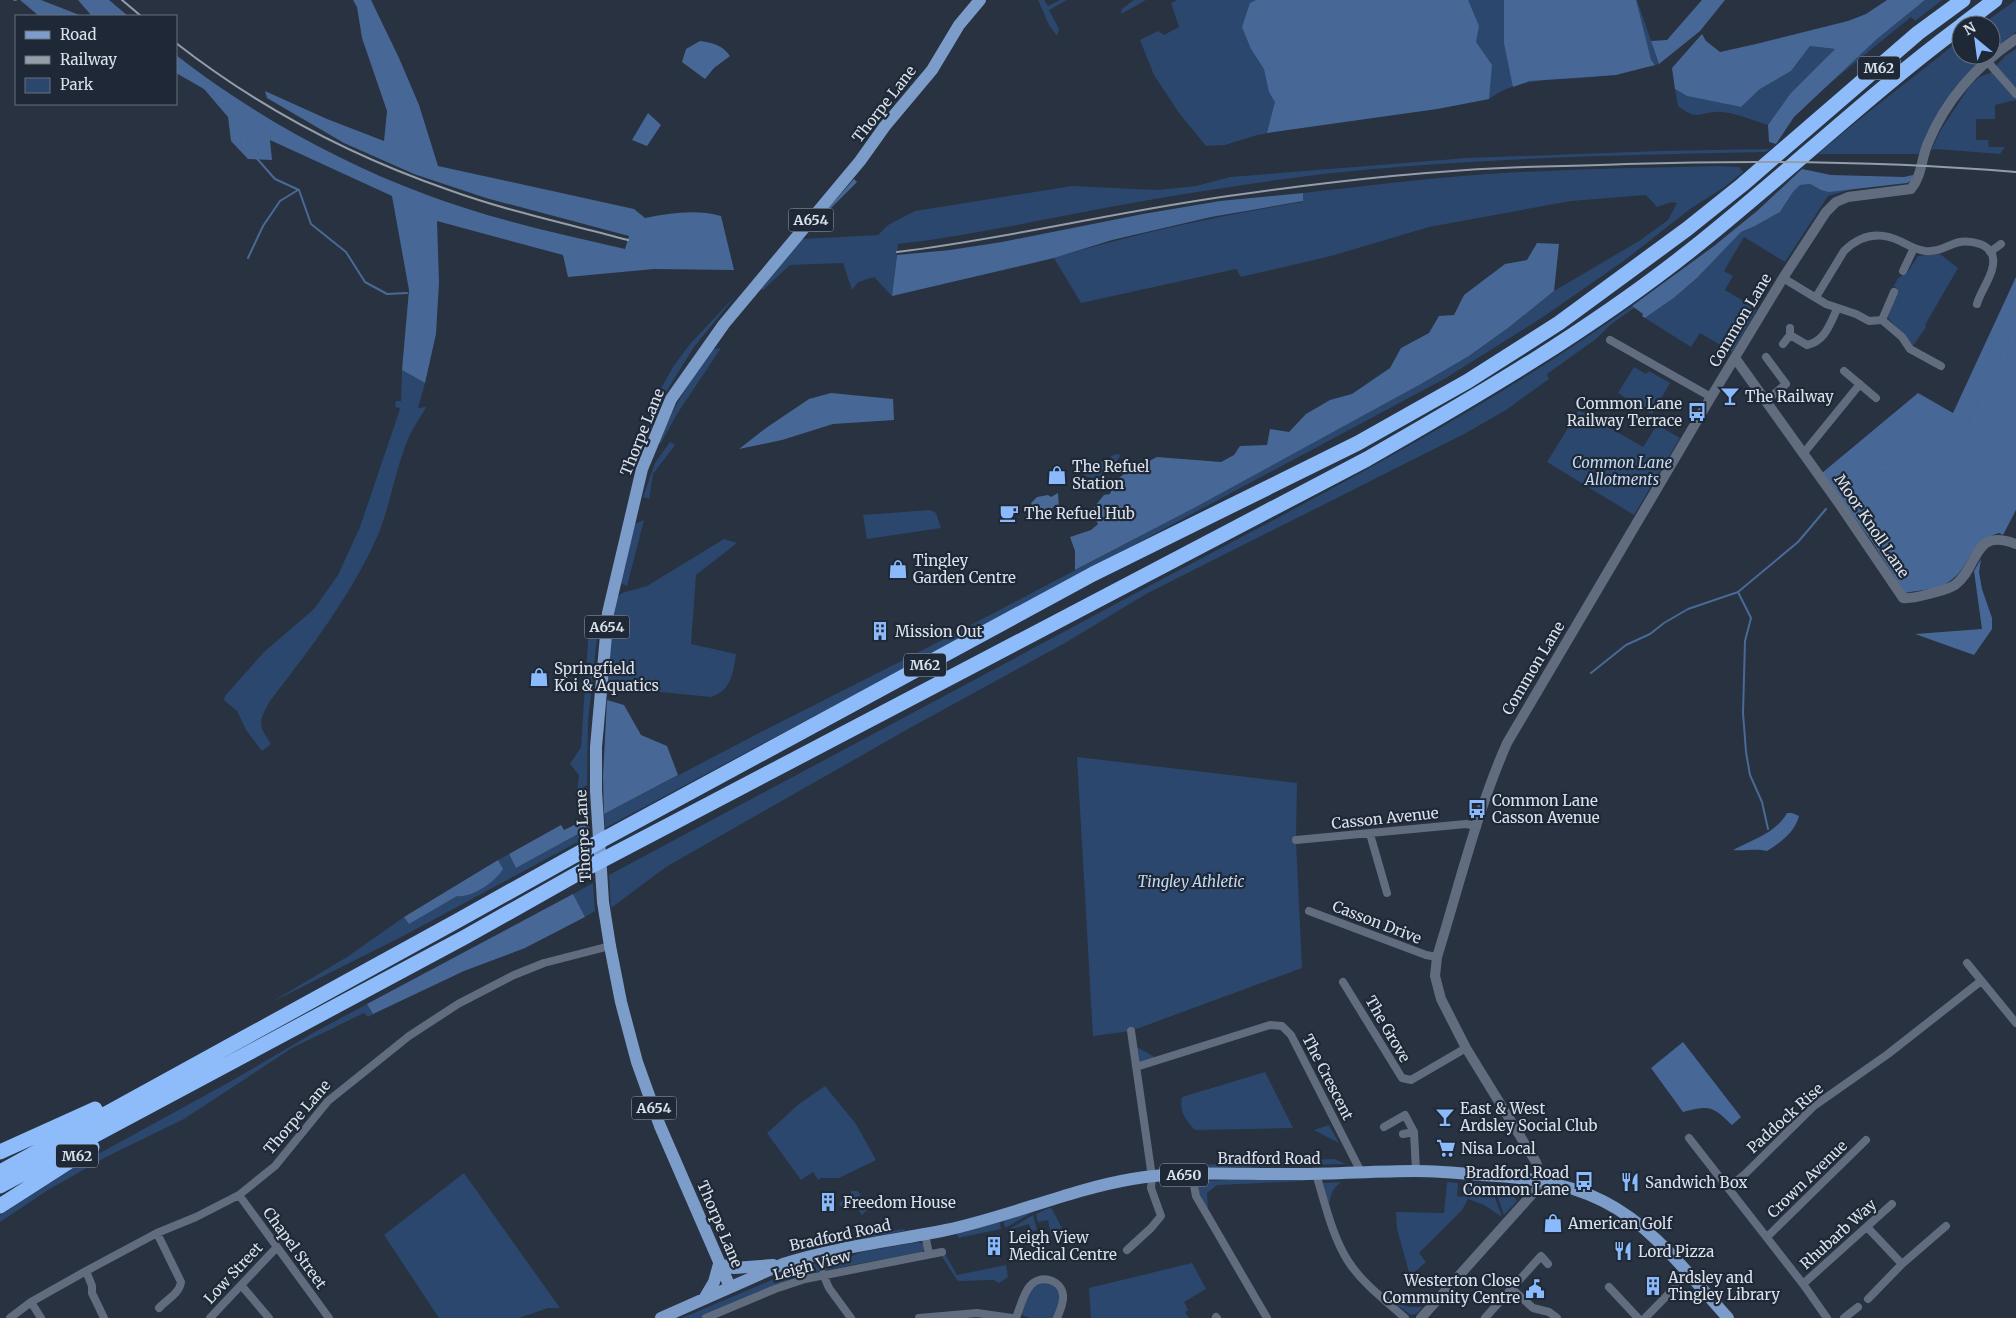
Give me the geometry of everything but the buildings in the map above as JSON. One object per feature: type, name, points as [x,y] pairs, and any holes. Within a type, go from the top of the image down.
[{"type":"highway","name":"M62","points":[[0,1172],[440,931],[604,838],[1084,579],[1358,443],[1434,400],[1559,323],[1666,245],[1742,185],[1918,33],[1963,0]]},
{"type":"highway","name":"M62","points":[[1975,15],[1995,0]]},
{"type":"highway","name":"M62","points":[[0,1186],[465,937],[600,862],[1160,568],[1418,430],[1477,396],[1583,330],[1690,251],[1838,125],[1951,33]]},
{"type":"highway","name":"M62","points":[[0,1152],[88,1112],[155,1087]]},
{"type":"highway","name":"M62","points":[[0,1206],[82,1152],[110,1137],[152,1104]]},
{"type":"main road","name":"Thorpe Lane","points":[[730,1287],[660,1126],[637,1062],[621,1002],[610,946],[603,902],[596,747],[608,613],[642,469],[671,399],[724,324],[860,161],[885,126],[932,70],[959,25],[980,0]]},
{"type":"main road","name":"Bradford Road","points":[[661,1318],[783,1264],[833,1250],[925,1234],[993,1218],[1107,1184],[1152,1177],[1192,1175],[1416,1171],[1489,1175],[1543,1182],[1573,1189],[1605,1202],[1656,1240],[1689,1273],[1728,1318]]},
{"type":"main road","points":[[704,1299],[714,1282],[719,1264],[734,1268],[783,1264]]},
{"type":"street","points":[[2001,50],[2016,39]]},
{"type":"street","name":"Common Lane","points":[[1543,1182],[1536,1162],[1466,1048],[1441,999],[1435,976],[1437,957],[1496,767],[1516,726],[1711,397],[1783,278],[1826,212],[1836,202],[1848,197],[1911,189],[1917,182],[1927,145],[1938,120],[1959,90],[1983,65]]},
{"type":"street","points":[[1991,65],[2016,94]]},
{"type":"street","points":[[1816,297],[1844,251],[1858,241],[1875,235],[1884,235],[1914,248],[1933,251],[1964,240],[1985,246],[1990,252],[1993,267],[1977,304]]},
{"type":"street","points":[[1990,252],[2001,244]]},
{"type":"street","points":[[1903,271],[1914,248]]},
{"type":"street","points":[[1783,278],[1837,309],[1856,314],[1869,321],[1882,320],[1902,337],[1910,350],[1941,366]]},
{"type":"street","points":[[1882,320],[1894,292]]},
{"type":"street","points":[[1783,344],[1790,332],[1807,345],[1817,343],[1826,332],[1837,309]]},
{"type":"street","points":[[1610,340],[1711,397]]},
{"type":"street","points":[[1766,357],[1786,384],[1766,401]]},
{"type":"street","name":"Moor Knoll Lane","points":[[1735,358],[1903,598],[1907,599],[1948,589],[1956,584],[1982,546],[1995,538],[2016,544]]},
{"type":"street","points":[[1844,372],[1876,398]]},
{"type":"street","points":[[1803,454],[1860,384]]},
{"type":"street","name":"Casson Avenue","points":[[1296,840],[1466,824],[1477,826]]},
{"type":"street","points":[[1370,834],[1387,893]]},
{"type":"street","name":"Casson Drive","points":[[1309,911],[1426,955],[1437,957]]},
{"type":"street","name":"Thorpe Lane","points":[[10,1318],[31,1302],[86,1271],[157,1233],[196,1217],[239,1195],[275,1166],[328,1101],[409,1036],[458,1004],[514,975],[544,963],[610,946]]},
{"type":"street","points":[[1967,962],[2016,1023]]},
{"type":"street","name":"Paddock Rise","points":[[1728,1188],[1745,1174],[1814,1106],[1888,1054],[1981,981]]},
{"type":"street","name":"The Grove","points":[[1343,982],[1402,1078],[1410,1080],[1466,1048]]},
{"type":"street","name":"The Crescent","points":[[1136,1067],[1270,1025],[1282,1026],[1291,1035],[1361,1172]]},
{"type":"street","points":[[1127,1250],[1161,1216],[1151,1188],[1152,1177],[1131,1031]]},
{"type":"street","points":[[1384,1127],[1405,1115],[1414,1132],[1416,1171]]},
{"type":"street","points":[[1403,1134],[1414,1132]]},
{"type":"street","points":[[1689,1138],[1767,1237],[1827,1318]]},
{"type":"street","name":"Crown Avenue","points":[[1767,1237],[1866,1140]]},
{"type":"street","points":[[1316,1174],[1339,1243],[1348,1261],[1366,1283],[1405,1318]]},
{"type":"street","points":[[1192,1175],[1196,1196],[1267,1318]]},
{"type":"street","points":[[1421,1318],[1543,1182]]},
{"type":"street","name":"Chapel Street","points":[[239,1195],[329,1318]]},
{"type":"street","name":"Rhubarb Way","points":[[1803,1284],[1892,1204]]},
{"type":"street","points":[[1868,1298],[1902,1264],[1946,1226]]},
{"type":"street","points":[[1867,1227],[1902,1264]]},
{"type":"street","points":[[157,1233],[185,1286],[159,1308]]},
{"type":"street","points":[[925,1234],[929,1254]]},
{"type":"street","name":"Low Street","points":[[210,1318],[277,1247]]},
{"type":"street","name":"Leigh View","points":[[706,1318],[774,1288],[823,1274],[942,1252]]},
{"type":"street","points":[[1485,1318],[1541,1256],[1548,1264]]},
{"type":"street","points":[[86,1271],[92,1286],[92,1293],[104,1318]]},
{"type":"street","points":[[1645,1318],[1689,1273]]},
{"type":"street","points":[[823,1274],[829,1288],[851,1318]]},
{"type":"street","points":[[1016,1318],[1028,1288],[1037,1280],[1043,1279],[1054,1282],[1062,1292],[1062,1303],[1057,1318]]},
{"type":"street","points":[[241,1285],[269,1318]]},
{"type":"street","points":[[1609,1287],[1638,1318]]},
{"type":"street","points":[[1512,1289],[1533,1308],[1549,1312],[1557,1318]]},
{"type":"street","points":[[31,1302],[41,1318]]},
{"type":"street","points":[[1844,1318],[1858,1307]]},
{"type":"street","points":[[919,1318],[977,1313],[1012,1318]]},
{"type":"green space","points":[[1038,0],[1044,0],[1048,6],[1060,0],[1067,0],[1049,10],[1059,29],[1057,36],[1049,25]]},
{"type":"green space","points":[[1134,0],[1146,0],[1121,14],[1122,9]]},
{"type":"green space","points":[[1177,0],[1637,0],[1659,64],[1602,76],[1526,83],[1513,86],[1489,99],[1437,109],[1304,127],[1257,135],[1225,145],[1206,146],[1179,113],[1154,75],[1140,40],[1158,31],[1164,35],[1179,27],[1171,3]]},
{"type":"green space","points":[[1925,0],[1942,0],[1915,21],[1911,17],[1829,84],[1877,39]]},
{"type":"green space","points":[[2016,0],[2016,32],[2001,43],[2001,15],[1995,15]]},
{"type":"green space","points":[[1810,46],[1835,49],[1790,94],[1768,125],[1728,113],[1691,114],[1678,106],[1675,89],[1687,96],[1741,107],[1760,89],[1791,71]]},
{"type":"green space","points":[[1951,47],[1951,65],[1976,65],[1958,84],[1944,103],[1920,154],[1818,154]]},
{"type":"green space","points":[[2016,49],[2016,100],[1995,105],[1995,119],[1976,119],[1976,140],[1988,140],[1989,147],[2005,147],[2000,154],[1931,150],[1942,128],[1969,87],[1979,77],[1990,73],[1997,65],[2001,65],[2001,61]]},
{"type":"green space","points":[[1770,149],[1766,152],[1600,156],[1433,164],[1270,181],[1137,202],[925,241],[898,244],[892,296],[874,277],[858,282],[852,290],[843,263],[790,265],[763,290],[761,288],[802,239],[878,235],[888,225],[915,211],[1072,186],[1157,190],[1196,186],[1230,177],[1467,158]]},
{"type":"green space","points":[[1719,166],[1739,167],[1743,172],[1723,188],[1690,209],[1625,260],[1543,317],[1446,378],[605,828],[604,814],[1194,508],[1421,384],[1469,356],[1554,291],[1639,241],[1668,220],[1677,203],[1672,202],[1657,207],[1646,195],[1571,201],[1429,227],[1331,256],[1241,277],[1236,269],[1081,303],[1054,258],[1177,226],[1302,202],[1303,193],[1488,174]]},
{"type":"green space","points":[[1810,184],[1826,191],[1852,189],[1828,196],[1785,262],[1744,237],[1724,271],[1733,276],[1725,290],[1757,309],[1732,352],[1700,333],[1691,347],[1645,318],[1675,297],[1698,277],[1741,232],[1780,212],[1800,185]]},
{"type":"green space","points":[[1940,254],[1958,268],[1925,325],[1926,327],[1913,346],[1888,318],[1897,289],[1894,286],[1898,278],[1907,273],[1918,256]]},
{"type":"green space","points":[[737,294],[694,347],[666,392],[659,392],[673,367],[690,344]]},
{"type":"green space","points":[[1632,306],[1634,308],[1610,325],[1596,339],[1547,374],[1549,379],[1506,410],[1466,433],[1146,594],[1065,643],[908,729],[666,867],[611,908],[609,875],[1334,488],[1515,383]]},
{"type":"green space","points":[[721,348],[677,414],[661,443],[659,443],[670,417],[690,383],[713,349]]},
{"type":"green space","points":[[1634,367],[1646,374],[1649,371],[1670,383],[1652,414],[1618,393]]},
{"type":"green space","points":[[402,370],[425,383],[418,408],[426,407],[406,444],[382,524],[367,558],[343,601],[270,701],[263,714],[262,727],[271,744],[262,751],[246,730],[237,711],[224,700],[225,696],[264,652],[314,609],[338,575],[360,527],[398,415],[400,408],[395,407],[396,401],[401,401]]},
{"type":"green space","points":[[655,400],[657,407],[632,473]]},
{"type":"green space","name":"Common Lane Allotments","points":[[1579,410],[1643,447],[1657,425],[1680,438],[1634,515],[1547,462]]},
{"type":"green space","points":[[670,442],[675,445],[653,474],[649,499],[643,497],[655,463]]},
{"type":"green space","points":[[1115,454],[1121,455],[1104,477],[1092,478],[1084,475],[1080,468],[1106,460]]},
{"type":"green space","points":[[930,510],[936,513],[941,528],[867,539],[863,515]]},
{"type":"green space","points":[[644,520],[627,586],[620,583],[635,524]]},
{"type":"green space","points":[[724,539],[737,543],[696,575],[691,644],[736,654],[730,680],[723,690],[711,697],[609,687],[606,685],[617,597],[622,593],[647,586]]},
{"type":"green space","points":[[599,618],[588,721],[587,785],[577,792],[579,775],[570,764],[581,747],[589,626]]},
{"type":"green space","name":"Tingley Athletic","points":[[1077,757],[1297,783],[1296,841],[1302,968],[1131,1031],[1093,1036]]},
{"type":"green space","points":[[589,828],[589,836],[405,935],[270,1003],[347,957],[404,917],[410,923],[502,869],[498,860],[509,854],[516,868]]},
{"type":"green space","points":[[593,883],[595,911],[585,917],[573,894]]},
{"type":"green space","points":[[367,1004],[373,1014],[368,1017],[364,1013],[292,1048],[184,1119],[106,1157],[48,1190],[0,1222],[0,1215],[80,1164]]},
{"type":"green space","points":[[1133,1045],[1160,1060],[1136,1067]]},
{"type":"green space","points":[[1265,1072],[1293,1128],[1195,1130],[1188,1122],[1181,1107],[1182,1097]]},
{"type":"green space","points":[[825,1086],[856,1124],[876,1160],[839,1178],[821,1178],[818,1180],[813,1172],[801,1180],[767,1133],[799,1104]]},
{"type":"green space","points":[[1329,1125],[1339,1143],[1314,1130]]},
{"type":"green space","points":[[1334,1159],[1346,1164],[1163,1169],[1227,1163]]},
{"type":"green space","points":[[464,1173],[560,1308],[548,1308],[519,1318],[439,1318],[384,1235]]},
{"type":"green space","points":[[1206,1181],[1306,1181],[1217,1185],[1207,1193],[1208,1209],[1198,1191],[1200,1184]]},
{"type":"green space","points":[[1341,1182],[1332,1193],[1329,1207],[1323,1183]]},
{"type":"green space","points":[[1447,1182],[1458,1183],[1457,1196],[1463,1197],[1465,1183],[1490,1184],[1502,1217],[1484,1205],[1468,1199],[1462,1210],[1419,1253],[1426,1262],[1410,1276],[1397,1229],[1396,1212],[1444,1213]]},
{"type":"green space","points":[[1494,1187],[1508,1188],[1517,1201],[1504,1215]]},
{"type":"green space","points":[[851,1191],[857,1191],[861,1195],[857,1197],[863,1210],[867,1209],[862,1215],[852,1200],[841,1207],[839,1203],[851,1195]]},
{"type":"green space","points":[[1049,1208],[1052,1209],[1064,1232],[1051,1235],[1048,1220],[1038,1222],[1036,1214]]},
{"type":"green space","points":[[1038,1209],[1007,1227],[1004,1226],[1004,1221]]},
{"type":"green space","points":[[1033,1215],[1037,1230],[1031,1231],[1029,1224],[1008,1230]]},
{"type":"green space","points":[[1000,1222],[1001,1229],[958,1238],[957,1234]]},
{"type":"green space","points":[[905,1229],[904,1231],[842,1242],[835,1239]]},
{"type":"green space","points":[[918,1242],[924,1244],[922,1252],[820,1271],[774,1285],[700,1318],[682,1318],[800,1268],[836,1258],[845,1259],[861,1252]]},
{"type":"green space","points":[[945,1254],[957,1275],[1006,1265],[1008,1277],[999,1283],[994,1280],[957,1280],[941,1255]]},
{"type":"green space","points":[[1192,1263],[1206,1289],[1184,1302],[1188,1310],[1185,1312],[1189,1318],[1091,1318],[1089,1288]]},
{"type":"green space","points":[[1046,1282],[1056,1288],[1058,1292],[1059,1302],[1055,1318],[1030,1318],[1022,1315],[1021,1313],[1029,1293],[1035,1286]]},
{"type":"green space","points":[[1397,1305],[1410,1307],[1423,1307],[1416,1314],[1411,1315]]},
{"type":"shaded area","points":[[20,0],[41,0],[79,15],[38,15]]},
{"type":"shaded area","points":[[78,0],[109,0],[127,15],[91,15]]},
{"type":"shaded area","points":[[353,0],[371,0],[419,105],[438,166],[634,209],[645,218],[693,212],[721,216],[734,270],[654,269],[568,277],[563,255],[437,221],[439,282],[436,334],[425,383],[402,370],[409,290],[392,196],[270,140],[272,160],[248,159],[231,141],[228,117],[204,89],[178,74],[178,57],[265,117],[329,152],[394,182],[451,204],[525,225],[625,249],[629,236],[486,198],[414,174],[344,143],[267,98],[265,91],[327,119],[384,141],[387,111],[362,38],[357,7]]},
{"type":"shaded area","points":[[1256,0],[1468,0],[1479,26],[1476,42],[1492,65],[1489,99],[1437,109],[1267,133],[1275,102],[1269,92],[1264,69],[1251,49],[1242,27],[1250,3]]},
{"type":"shaded area","points":[[1504,0],[1636,0],[1651,60],[1655,65],[1616,75],[1529,81],[1513,87],[1504,43]]},
{"type":"shaded area","points":[[1702,0],[1725,0],[1700,31],[1659,64],[1651,41],[1667,40]]},
{"type":"shaded area","points":[[1887,0],[1925,0],[1877,39],[1794,117],[1776,144],[1769,142],[1768,125],[1790,94],[1835,49],[1810,46],[1791,71],[1760,89],[1741,107],[1687,96],[1675,89],[1672,68],[1702,34],[1706,41],[1720,52],[1848,21],[1866,14]]},
{"type":"shaded area","points":[[700,41],[717,45],[730,56],[714,68],[705,79],[682,62],[686,49]]},
{"type":"shaded area","points":[[648,113],[661,125],[647,146],[632,140]]},
{"type":"shaded area","points":[[1802,169],[1831,175],[1904,177],[1913,175],[1912,180],[1907,183],[1829,192],[1810,184],[1800,185],[1780,212],[1741,232],[1698,277],[1675,297],[1645,318],[1642,316],[1643,314],[1632,306],[1714,246],[1757,211]]},
{"type":"shaded area","points":[[854,179],[857,182],[810,229]]},
{"type":"shaded area","points":[[1303,193],[1303,201],[1211,217],[1112,240],[1054,258],[892,296],[897,255],[950,250],[1002,242],[1220,201]]},
{"type":"shaded area","points":[[1537,243],[1559,244],[1554,291],[1469,356],[1194,508],[1075,570],[1075,551],[1070,537],[1091,530],[1098,524],[1091,511],[1104,495],[1110,494],[1115,481],[1124,474],[1157,457],[1221,462],[1234,455],[1240,446],[1267,445],[1270,429],[1289,432],[1306,414],[1330,400],[1352,394],[1390,368],[1401,348],[1429,333],[1439,316],[1454,315],[1464,295],[1505,264],[1527,260]]},
{"type":"shaded area","points":[[2016,277],[2016,510],[2003,535],[1999,533],[1988,537],[1981,543],[1962,569],[1950,581],[1934,588],[1905,593],[1873,543],[1822,473],[1918,393],[1953,413]]},
{"type":"shaded area","points":[[831,393],[893,399],[894,420],[833,424],[782,440],[739,449],[809,399]]},
{"type":"shaded area","points":[[1058,493],[1059,508],[1056,505],[1047,512],[1035,513],[1031,503],[1037,497],[1048,495],[1051,497]]},
{"type":"shaded area","points":[[1981,559],[1979,572],[1982,589],[1992,618],[1992,629],[1974,655],[1915,634],[1982,629],[1974,571]]},
{"type":"shaded area","points":[[607,700],[624,705],[641,735],[667,746],[678,775],[604,814],[603,776]]},
{"type":"shaded area","points":[[1787,813],[1799,816],[1797,822],[1787,836],[1772,848],[1767,851],[1733,850],[1770,831],[1777,826]]},
{"type":"shaded area","points":[[589,818],[589,828],[516,868],[509,854],[561,825],[564,830]]},
{"type":"shaded area","points":[[498,860],[503,869],[495,879],[483,888],[463,896],[457,896],[409,924],[404,917]]},
{"type":"shaded area","points":[[573,894],[585,917],[525,948],[464,971],[373,1014],[367,1004]]},
{"type":"shaded area","points":[[1683,1042],[1741,1117],[1732,1125],[1720,1114],[1710,1109],[1700,1108],[1683,1112],[1651,1068]]},
{"type":"waterway","points":[[26,0],[39,7],[47,15]]},
{"type":"waterway","points":[[178,70],[185,71],[219,96],[246,131],[244,144],[275,179],[299,190],[311,224],[346,252],[365,282],[387,294],[407,293]]},
{"type":"waterway","points":[[248,258],[263,226],[280,201],[298,190]]},
{"type":"waterway","points":[[1856,482],[1973,424],[2016,332]]},
{"type":"waterway","points":[[1591,673],[1626,645],[1650,634],[1688,609],[1738,592],[1798,542],[1826,509]]},
{"type":"waterway","points":[[1738,592],[1751,618],[1745,641],[1743,713],[1746,752],[1750,775],[1762,802],[1768,829]]},
{"type":"railway","points":[[122,0],[140,15]]},
{"type":"railway","points":[[178,44],[239,88],[273,109],[306,128],[377,162],[412,177],[493,204],[628,240]]},
{"type":"railway","points":[[897,252],[984,239],[1200,200],[1339,182],[1437,172],[1533,167],[1772,162],[1870,164],[2016,172]]},
{"type":"place","name":"The Railway","points":[[1730,396]]},
{"type":"place","name":"Common Lane Railway Terrace","points":[[1697,412]]},
{"type":"place","name":"The Refuel Station","points":[[1057,475]]},
{"type":"place","name":"The Refuel Hub","points":[[1009,513]]},
{"type":"place","name":"Tingley Garden Centre","points":[[898,569]]},
{"type":"place","name":"Mission Out","points":[[880,631]]},
{"type":"place","name":"Springfield Koi & Aquatics","points":[[539,677]]},
{"type":"place","name":"Common Lane Casson Avenue","points":[[1477,809]]},
{"type":"place","name":"East & West Ardsley Social Club","points":[[1445,1117]]},
{"type":"place","name":"Nisa Local","points":[[1446,1148]]},
{"type":"place","name":"Bradford Road Common Lane","points":[[1584,1181]]},
{"type":"place","name":"Sandwich Box","points":[[1630,1182]]},
{"type":"place","name":"Freedom House","points":[[828,1202]]},
{"type":"place","name":"American Golf","points":[[1553,1223]]},
{"type":"place","name":"Leigh View Medical Centre","points":[[994,1246]]},
{"type":"place","name":"Lord Pizza","points":[[1623,1251]]},
{"type":"place","name":"Ardsley and Tingley Library","points":[[1653,1286]]},
{"type":"place","name":"Westerton Close Community Centre","points":[[1535,1289]]}]
